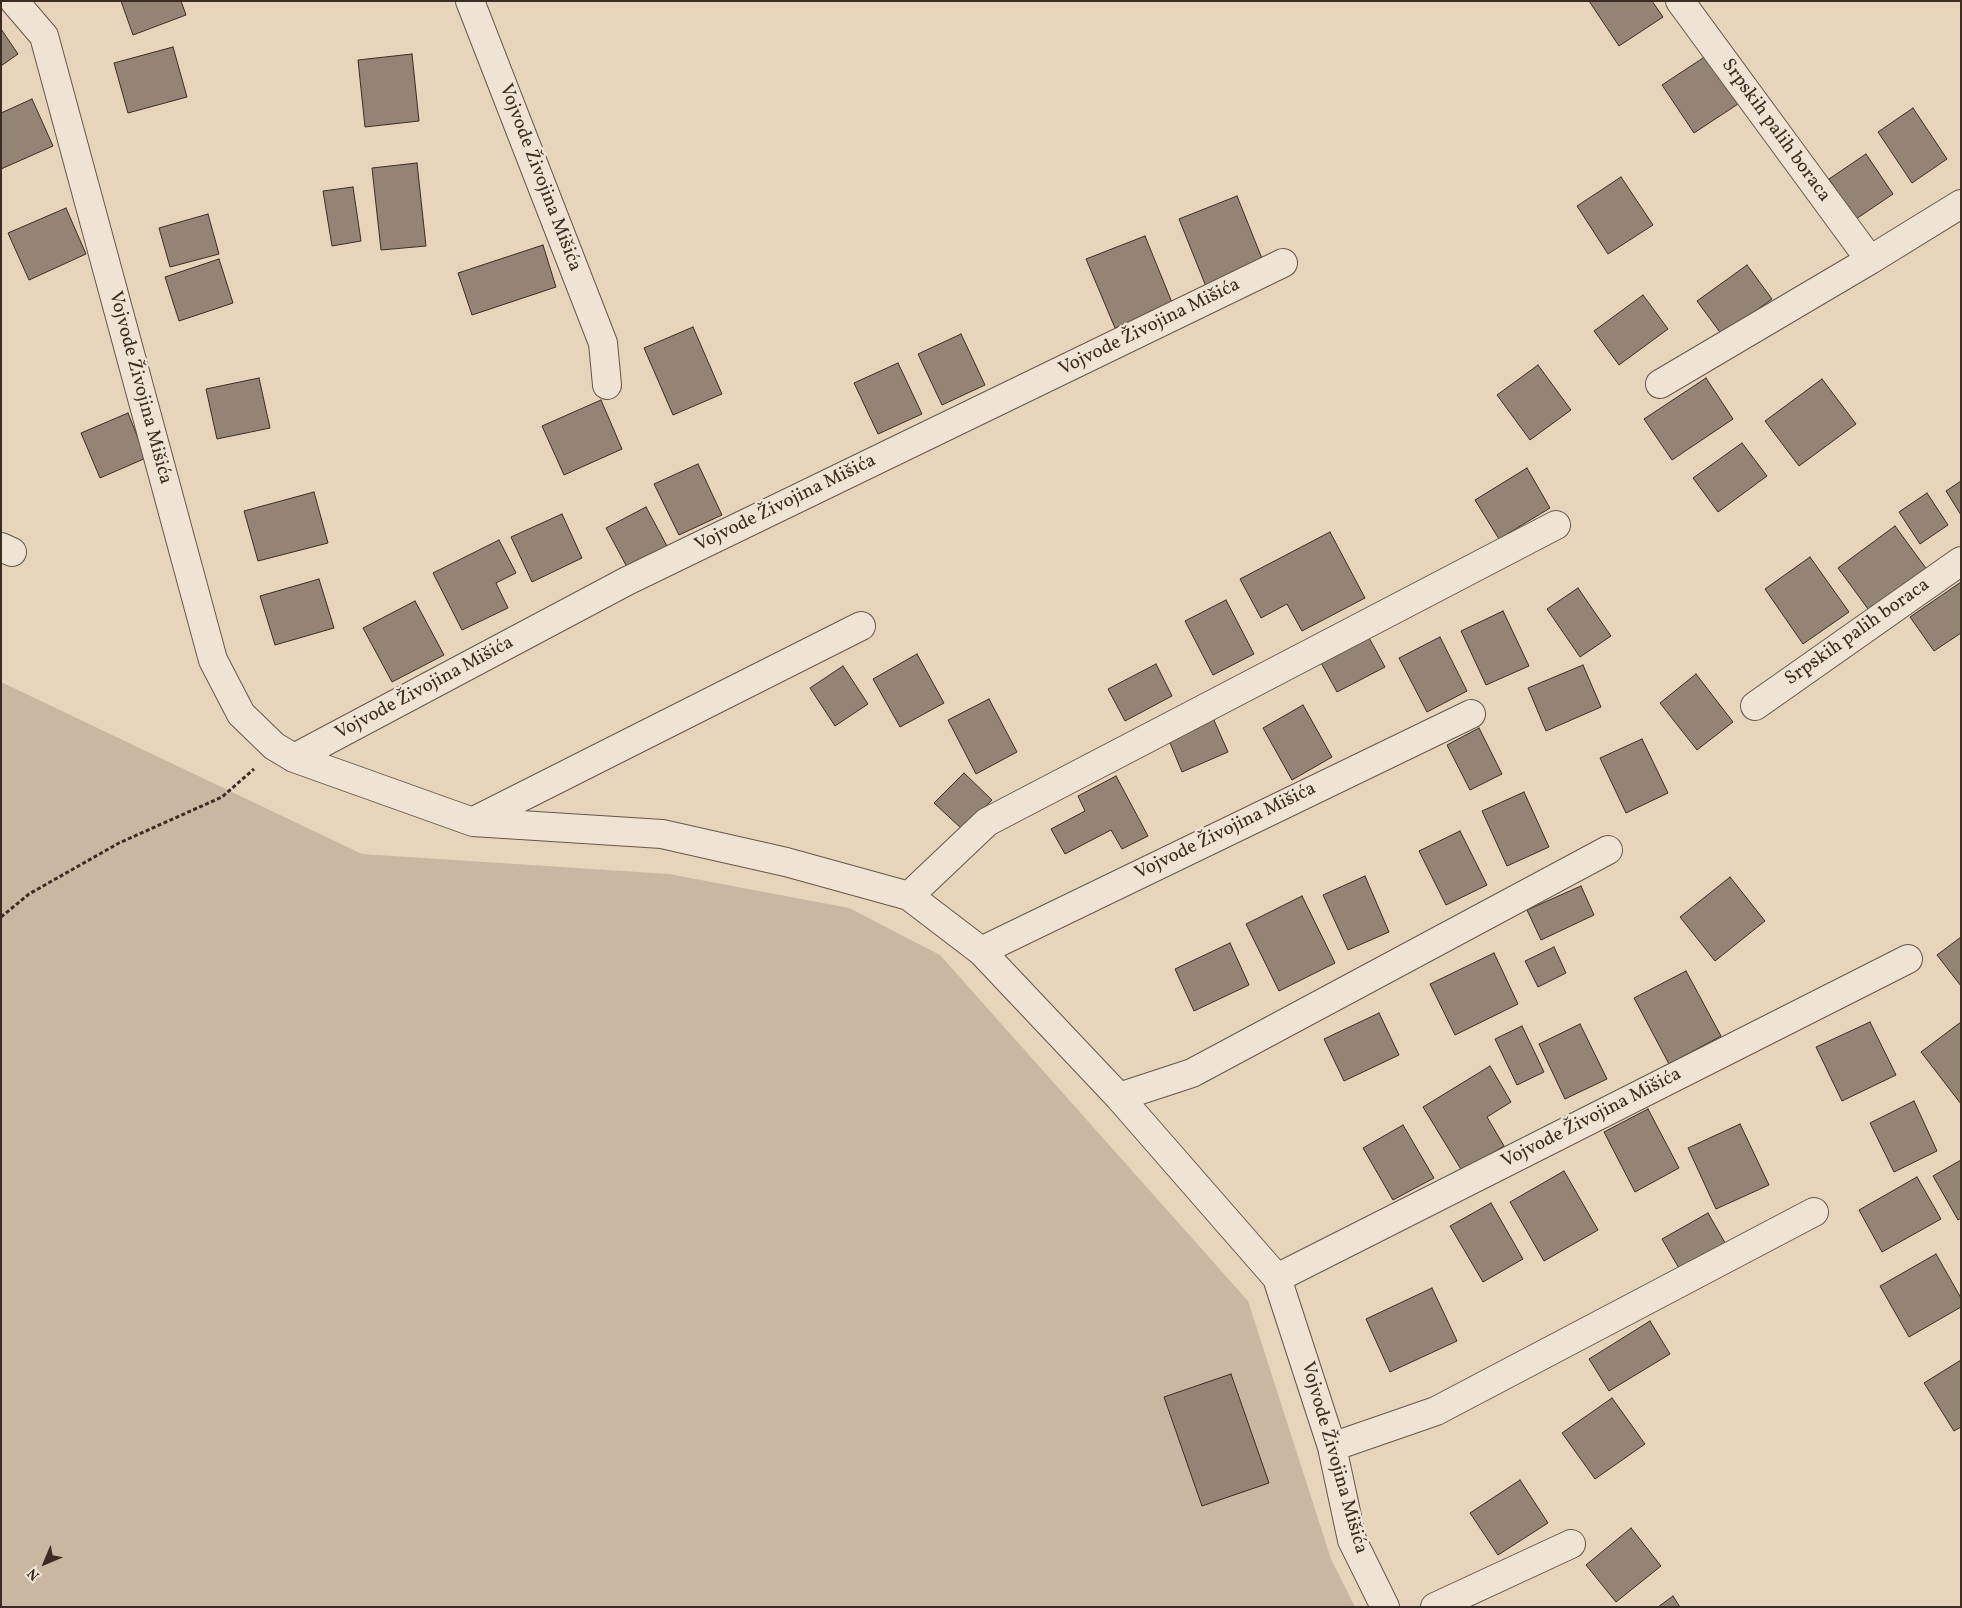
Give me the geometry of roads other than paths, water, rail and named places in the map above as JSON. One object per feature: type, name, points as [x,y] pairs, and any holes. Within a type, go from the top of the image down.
[{"type":"street","name":"Vojvode Živojina Mišića","points":[[14,1],[44,36],[213,660],[242,714],[284,752],[473,822],[662,834],[786,862],[909,896],[981,951],[1119,1097],[1277,1278],[1332,1447],[1352,1540],[1385,1607]]},
{"type":"street","name":"Vojvode Živojina Mišića","points":[[470,1],[603,343],[607,386]]},
{"type":"street","name":"Srpskih palih boraca","points":[[1680,1],[1870,260]]},
{"type":"street","points":[[1660,384],[1961,204]]},
{"type":"street","name":"Vojvode Živojina Mišića","points":[[284,752],[627,581],[1283,263]]},
{"type":"street","points":[[909,896],[987,822],[1556,525]]},
{"type":"street","name":"Srpskih palih boraca","points":[[1755,706],[1961,561]]},
{"type":"street","points":[[473,822],[861,626]]},
{"type":"street","name":"Vojvode Živojina Mišića","points":[[981,951],[1471,714]]},
{"type":"street","points":[[1119,1097],[1192,1074],[1608,850]]},
{"type":"street","name":"Vojvode Živojina Mišića","points":[[1277,1278],[1908,959]]},
{"type":"street","points":[[1332,1447],[1436,1411],[1814,1212]]},
{"type":"street","points":[[1435,1607],[1571,1544]]}]
